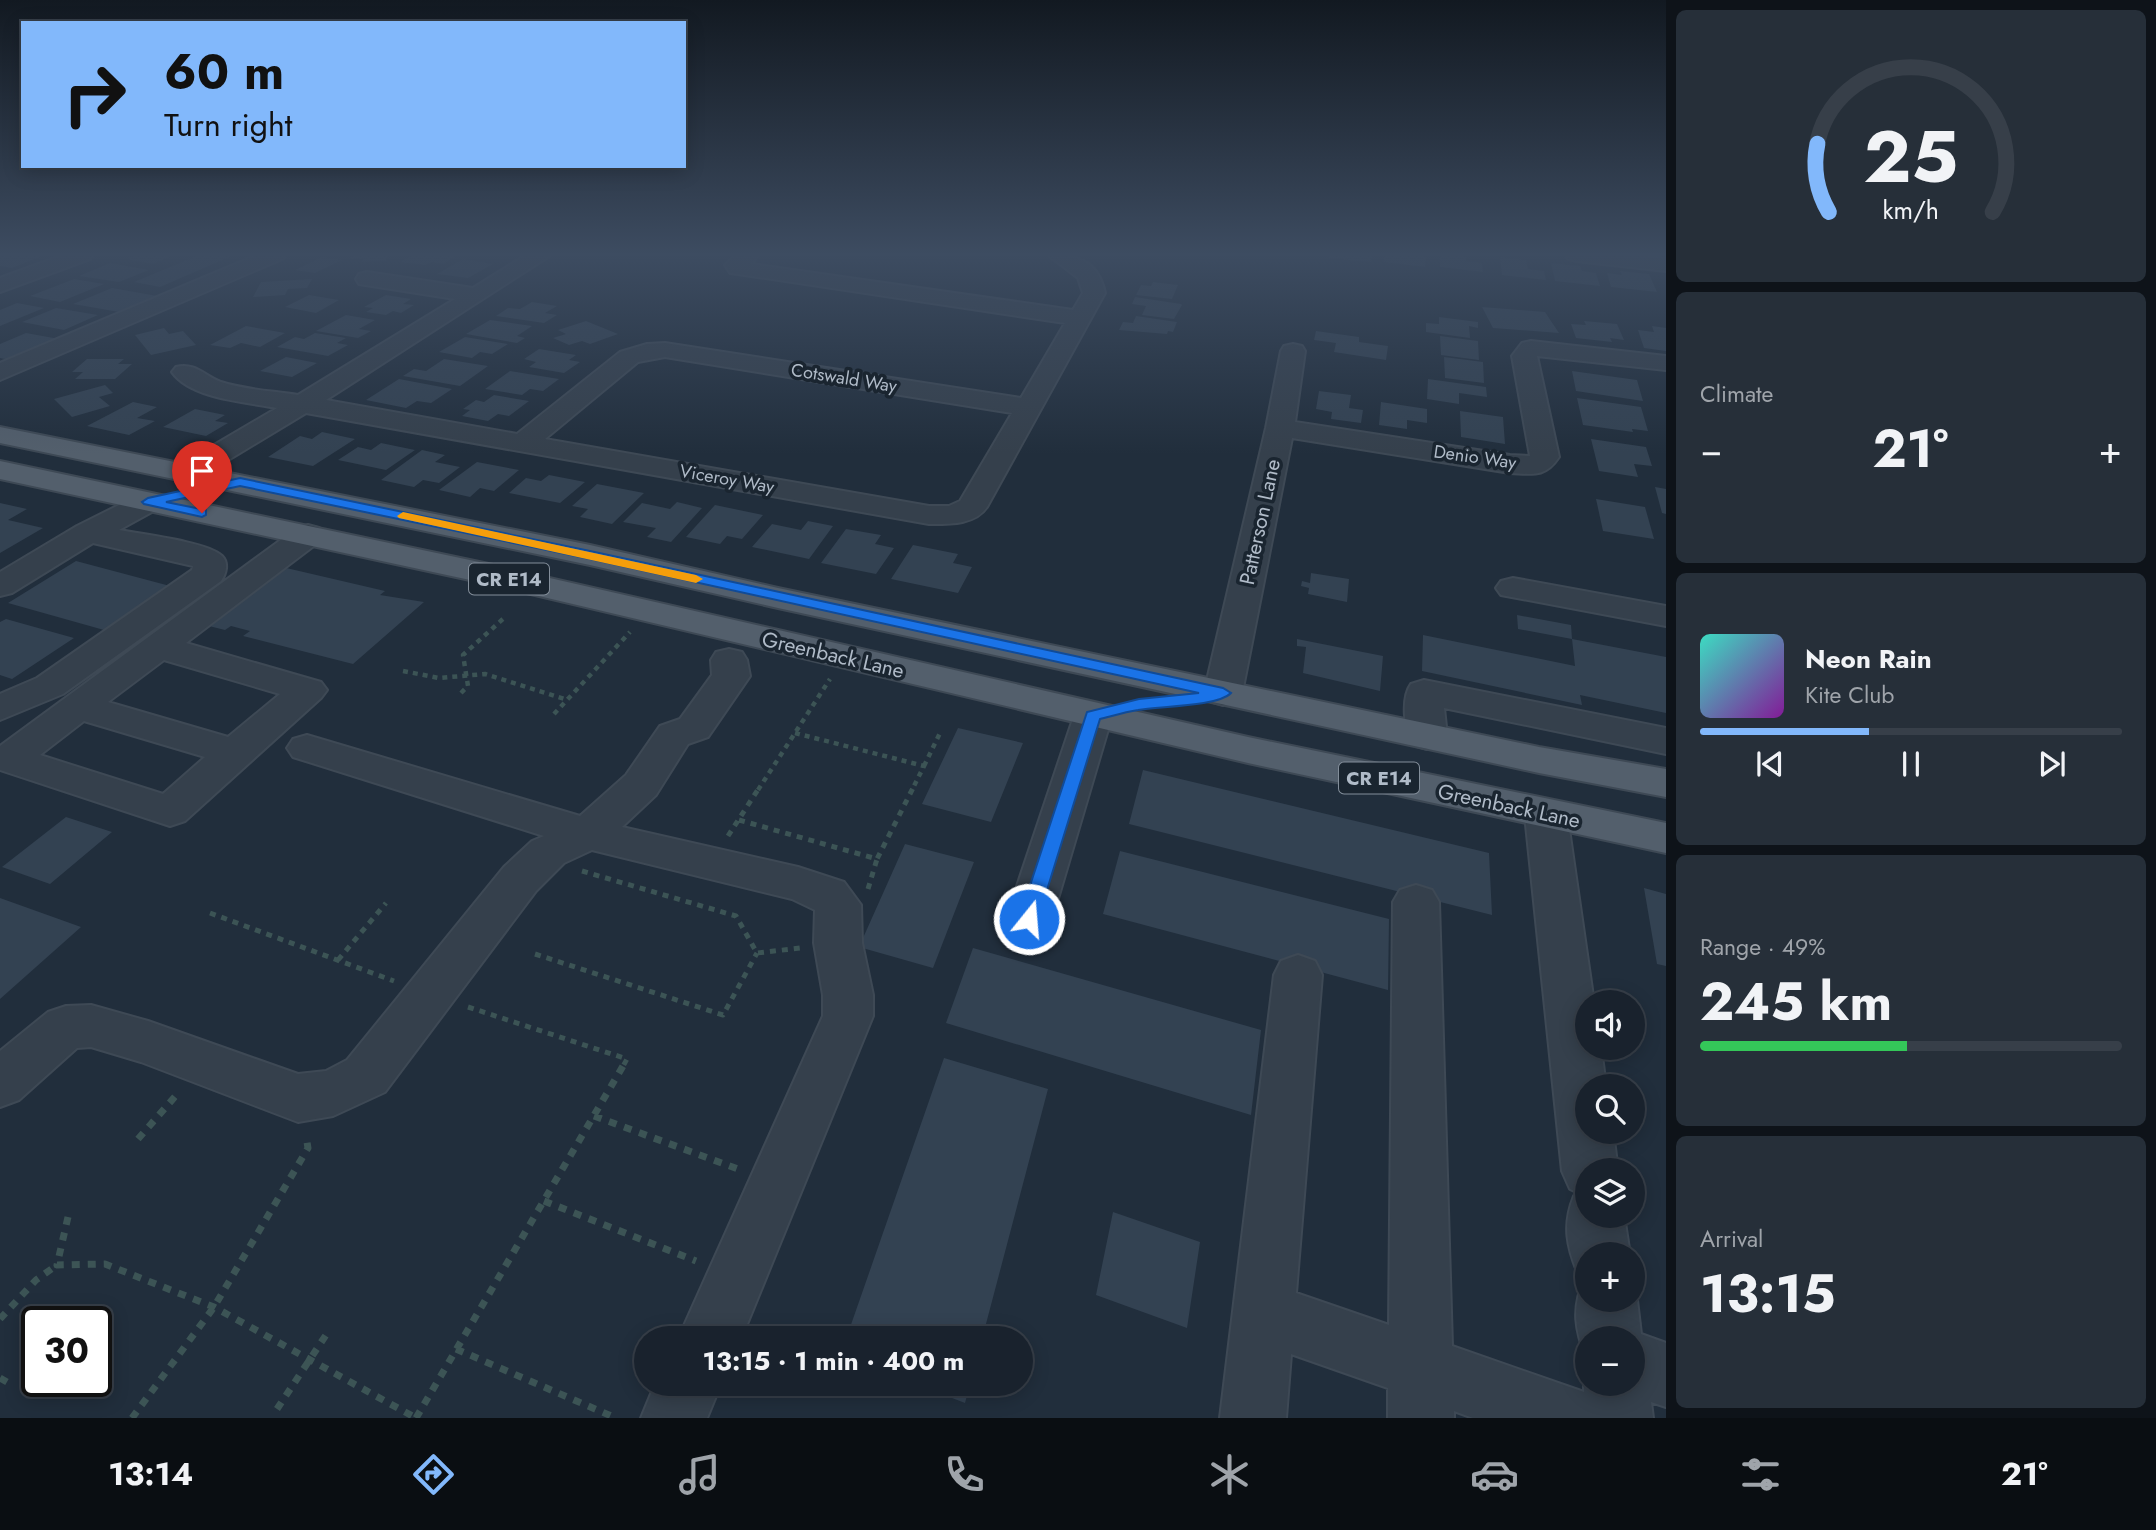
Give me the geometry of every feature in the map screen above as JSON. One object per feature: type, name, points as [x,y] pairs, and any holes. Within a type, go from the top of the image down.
[{"type":"main road","name":"Greenback Lane","points":[[0,435],[190,471],[1223,693],[1664,783]]},
{"type":"main road","name":"Greenback Lane","points":[[0,470],[308,535],[738,648],[1093,716],[1546,815],[1666,838]]},
{"type":"main road","points":[[78,486],[119,477],[190,471]]},
{"type":"main road","points":[[148,502],[240,482]]},
{"type":"main road","points":[[1093,716],[1139,704],[1186,700],[1223,693]]},
{"type":"main road","points":[[1546,815],[1560,797],[1633,803],[1664,783]]},
{"type":"street","points":[[0,372],[119,321]]},
{"type":"street","points":[[190,471],[302,405],[435,321]]},
{"type":"street","name":"Viceroy Way","points":[[185,372],[213,388],[302,405],[929,515],[954,515],[972,507],[1027,407],[1080,321]]},
{"type":"street","name":"Denio Way","points":[[1280,428],[1510,464],[1538,465],[1545,457],[1524,356],[1531,348],[1666,363]]},
{"type":"street","name":"Cotswald Way","points":[[524,442],[629,357],[646,351],[666,350],[1027,407]]},
{"type":"street","name":"Patterson Lane","points":[[1223,693],[1280,428],[1293,351]]},
{"type":"street","points":[[0,586],[88,533],[148,502]]},
{"type":"street","points":[[0,708],[50,686],[209,573],[209,561],[194,554],[88,533]]},
{"type":"street","points":[[4,762],[308,535]]},
{"type":"street","points":[[1513,588],[1666,616]]},
{"type":"street","points":[[4,762],[170,811],[308,691],[160,647]]},
{"type":"street","points":[[0,1084],[66,1027],[91,1026],[298,1098],[333,1093],[366,1076],[520,879],[641,785],[674,735],[694,728],[731,676],[738,648]]},
{"type":"street","points":[[1427,736],[1423,692],[1666,741]]},
{"type":"street","points":[[78,706],[235,753]]},
{"type":"street","points":[[1029,919],[1093,716]]},
{"type":"street","points":[[307,748],[568,843],[711,862],[828,894],[838,905],[838,943],[848,995],[848,1016],[714,1326]]},
{"type":"street","points":[[1546,815],[1588,1158]]},
{"type":"street","points":[[1416,902],[1420,1393]]},
{"type":"street","points":[[1254,1418],[1298,975]]},
{"type":"street","points":[[1265,1314],[1420,1393],[1567,1418]]},
{"type":"street","points":[[1645,1367],[1666,1375]]},
{"type":"street","points":[[674,1418],[684,1396]]},
{"type":"street","points":[[1617,1396],[1620,1418]]},
{"type":"path","points":[[461,693],[468,686],[463,655],[504,618]]},
{"type":"path","points":[[554,714],[631,631]]},
{"type":"path","points":[[402,671],[439,678],[485,674],[568,700]]},
{"type":"path","points":[[711,862],[834,673]]},
{"type":"path","points":[[795,733],[924,766]]},
{"type":"path","points":[[739,820],[877,859],[940,733]]},
{"type":"path","points":[[568,843],[587,874],[736,916],[757,953]]},
{"type":"path","points":[[338,960],[386,903]]},
{"type":"path","points":[[0,1320],[36,1280],[57,1265],[106,1264],[214,1307],[416,1418],[627,1059],[430,994],[210,913]]},
{"type":"path","points":[[757,953],[838,943]]},
{"type":"path","points":[[536,954],[723,1015],[757,953]]},
{"type":"path","points":[[138,1139],[204,1065]]},
{"type":"path","points":[[132,1418],[214,1307],[308,1148],[298,1098]]},
{"type":"path","points":[[594,1116],[776,1183]]},
{"type":"path","points":[[544,1201],[735,1277]]},
{"type":"path","points":[[57,1265],[68,1217]]},
{"type":"path","points":[[277,1409],[328,1332]]},
{"type":"path","points":[[456,1349],[616,1418]]},
{"type":"building","points":[[24,321],[84,321],[64,330],[22,322]]},
{"type":"building","points":[[334,321],[373,321],[359,329],[371,331],[358,338],[316,331]]},
{"type":"building","points":[[488,321],[532,326],[517,336],[525,338],[517,343],[466,334]]},
{"type":"building","points":[[586,321],[618,334],[590,344],[582,341],[569,345],[553,338],[566,334],[558,330]]},
{"type":"building","points":[[1439,321],[1472,321],[1478,322],[1478,328],[1469,326],[1470,338],[1426,332],[1426,323],[1439,324]]},
{"type":"building","points":[[1489,321],[1551,321],[1559,333],[1493,328]]},
{"type":"building","points":[[1584,321],[1617,324],[1624,340],[1610,338],[1612,342],[1576,338],[1571,324],[1586,325]]},
{"type":"building","points":[[1123,322],[1177,322],[1173,332],[1168,331],[1167,334],[1119,330]]},
{"type":"building","points":[[246,326],[285,333],[260,347],[241,343],[230,348],[210,345]]},
{"type":"building","points":[[1652,326],[1666,328],[1666,351],[1644,348],[1638,330],[1654,332]]},
{"type":"building","points":[[164,328],[169,334],[183,331],[196,345],[151,355],[135,335]]},
{"type":"building","points":[[1316,331],[1359,337],[1359,342],[1388,346],[1386,360],[1334,352],[1336,343],[1314,340]]},
{"type":"building","points":[[26,333],[59,339],[10,360],[0,358],[0,344]]},
{"type":"building","points":[[315,333],[346,338],[337,343],[348,345],[328,356],[277,347],[295,337],[304,339]]},
{"type":"building","points":[[1440,336],[1478,341],[1479,360],[1441,355]]},
{"type":"building","points":[[465,337],[508,344],[492,354],[480,352],[472,358],[439,352]]},
{"type":"building","points":[[539,349],[576,355],[569,360],[580,362],[564,373],[529,367],[536,362],[524,359]]},
{"type":"building","points":[[286,357],[317,363],[292,377],[260,371]]},
{"type":"building","points":[[1444,357],[1483,362],[1484,383],[1445,378]]},
{"type":"building","points":[[87,359],[124,359],[118,364],[132,364],[115,379],[75,379],[83,372],[72,372]]},
{"type":"building","points":[[444,359],[488,366],[460,386],[403,376],[414,369],[426,371]]},
{"type":"building","points":[[510,371],[559,379],[543,391],[530,389],[522,395],[485,389]]},
{"type":"building","points":[[1572,371],[1637,380],[1643,401],[1576,391]]},
{"type":"building","points":[[399,379],[452,389],[431,403],[417,401],[406,408],[366,400]]},
{"type":"building","points":[[1428,379],[1486,387],[1487,397],[1459,393],[1459,404],[1427,399]]},
{"type":"building","points":[[105,385],[113,393],[99,397],[110,406],[72,417],[54,399]]},
{"type":"building","points":[[1319,391],[1351,395],[1349,408],[1363,410],[1361,423],[1331,419],[1332,412],[1316,409]]},
{"type":"building","points":[[494,395],[529,401],[509,416],[498,414],[488,421],[462,416],[470,410],[463,409],[476,400],[484,402]]},
{"type":"building","points":[[1577,398],[1641,407],[1648,431],[1632,429],[1633,432],[1583,425]]},
{"type":"building","points":[[133,402],[157,407],[137,418],[155,421],[129,435],[87,426]]},
{"type":"building","points":[[1381,402],[1427,409],[1427,423],[1407,420],[1407,429],[1379,425]]},
{"type":"building","points":[[195,409],[225,415],[215,421],[228,423],[206,436],[163,427]]},
{"type":"building","points":[[1460,411],[1503,417],[1505,444],[1461,437]]},
{"type":"building","points":[[322,432],[355,439],[313,466],[268,457],[300,436],[312,439]]},
{"type":"building","points":[[1591,439],[1646,447],[1652,466],[1634,464],[1638,477],[1599,471]]},
{"type":"building","points":[[381,443],[415,450],[386,470],[338,460],[358,447],[371,450]]},
{"type":"building","points":[[422,450],[445,455],[435,462],[460,467],[439,483],[423,480],[414,487],[381,480]]},
{"type":"building","points":[[477,462],[519,470],[494,491],[480,488],[470,497],[439,490]]},
{"type":"building","points":[[549,475],[585,482],[560,503],[509,493],[526,478],[541,481]]},
{"type":"building","points":[[597,484],[644,493],[612,524],[580,517],[588,509],[572,506]]},
{"type":"building","points":[[1655,487],[1666,489],[1666,514],[1662,513]]},
{"type":"building","points":[[1596,499],[1645,507],[1654,539],[1603,531]]},
{"type":"building","points":[[677,502],[702,508],[671,542],[647,537],[656,528],[623,522],[642,503],[670,509]]},
{"type":"building","points":[[0,503],[27,509],[8,520],[43,528],[0,553]]},
{"type":"building","points":[[715,505],[763,515],[742,539],[727,536],[720,544],[686,537]]},
{"type":"building","points":[[808,521],[833,526],[809,559],[752,547],[772,524],[801,530]]},
{"type":"building","points":[[846,529],[881,535],[875,544],[894,548],[876,574],[821,563]]},
{"type":"building","points":[[913,545],[958,554],[953,563],[972,567],[958,593],[891,579]]},
{"type":"building","points":[[76,561],[170,586],[104,630],[8,603]]},
{"type":"building","points":[[282,567],[385,591],[380,595],[424,602],[353,664],[243,636],[250,631],[231,626],[225,630],[205,625]]},
{"type":"building","points":[[1311,573],[1349,579],[1347,602],[1308,594],[1309,588],[1301,586],[1302,581],[1310,583]]},
{"type":"building","points":[[1517,615],[1571,625],[1572,639],[1518,629]]},
{"type":"building","points":[[6,619],[74,638],[12,679],[0,675],[0,622]]},
{"type":"building","points":[[1423,635],[1575,666],[1572,639],[1666,657],[1666,713],[1580,695],[1582,705],[1422,671]]},
{"type":"building","points":[[1297,639],[1383,656],[1380,691],[1303,673],[1306,647],[1297,646]]},
{"type":"building","points":[[958,728],[1023,743],[991,822],[922,804]]},
{"type":"building","points":[[1143,770],[1489,853],[1492,915],[1129,824]]},
{"type":"building","points":[[66,817],[112,832],[50,884],[2,867]]},
{"type":"building","points":[[905,844],[974,862],[933,968],[859,947]]},
{"type":"building","points":[[1120,851],[1389,919],[1388,990],[1103,914]]},
{"type":"building","points":[[1644,888],[1666,894],[1666,966],[1657,964]]},
{"type":"building","points":[[0,898],[81,927],[0,999]]},
{"type":"building","points":[[973,948],[1261,1030],[1251,1115],[946,1023]]},
{"type":"building","points":[[944,1058],[1048,1089],[985,1326],[851,1326]]},
{"type":"building","points":[[1113,1212],[1200,1242],[1187,1328],[1096,1295]]},
{"type":"building","points":[[947,1396],[967,1396],[965,1403]]},
{"type":"slow traffic","points":[[403,516],[696,579]]},
{"type":"route","points":[[202,513],[148,502],[240,482],[1223,693],[1173,702],[1139,704],[1093,716],[1029,919]]}]
